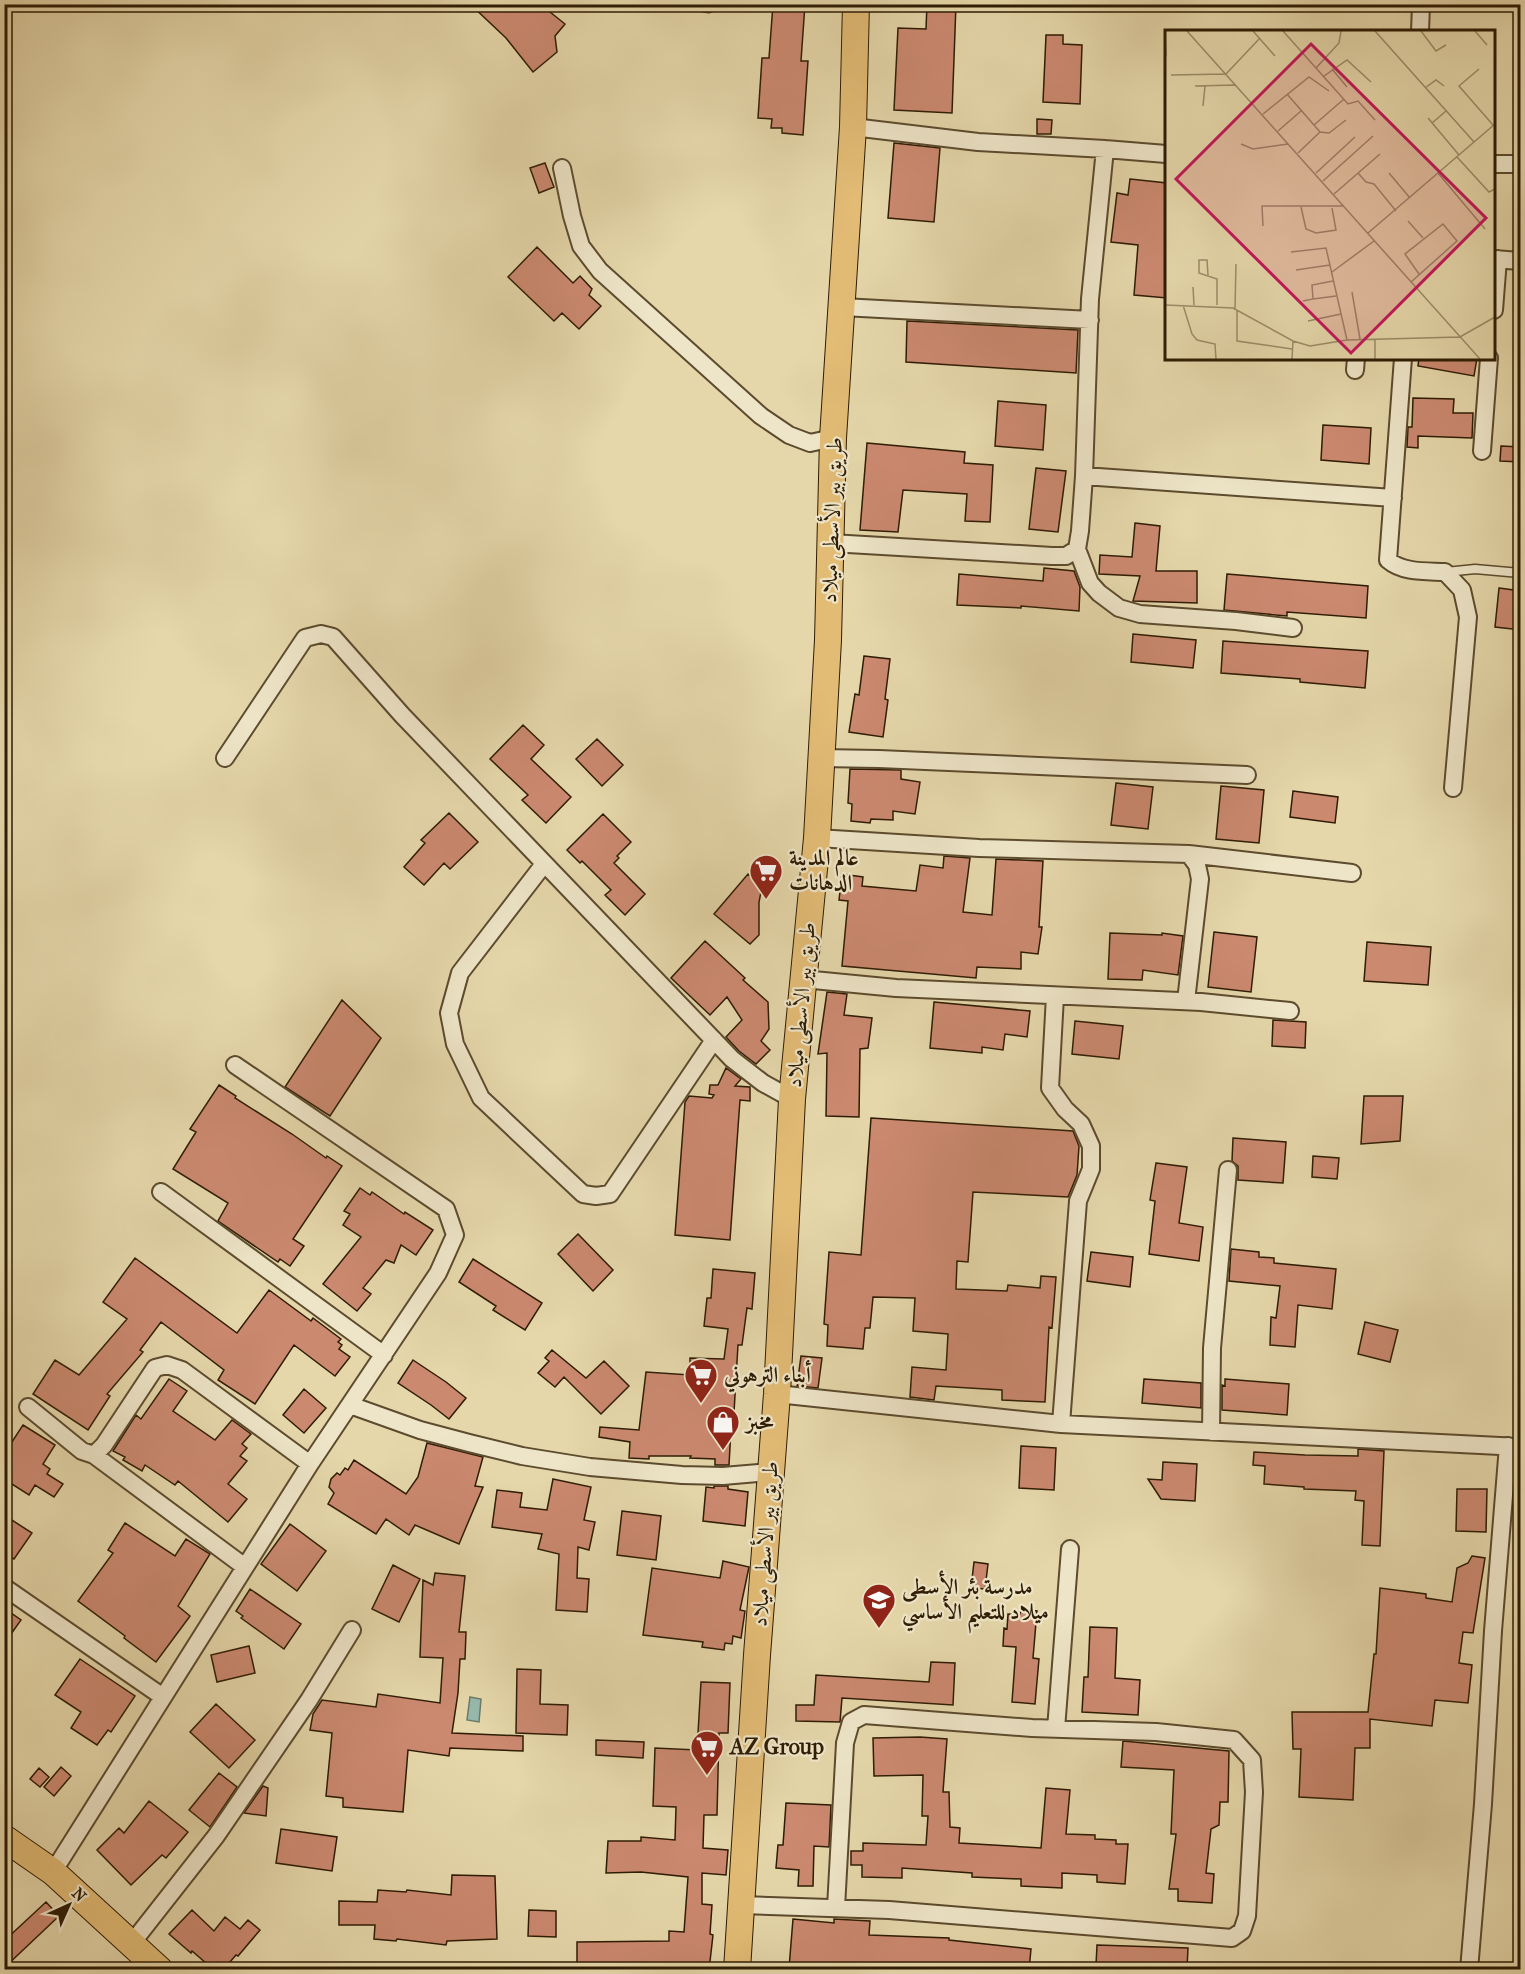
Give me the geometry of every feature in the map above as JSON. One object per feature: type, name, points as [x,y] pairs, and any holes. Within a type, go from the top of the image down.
[{"type":"main road","name":"طريق بير الأسطى ميلاد","points":[[737,1970],[757,1655],[777,1394],[792,1099],[821,758],[828,640],[833,438],[853,127],[856,4]]},
{"type":"main road","points":[[4,1838],[53,1872],[160,1970]]},
{"type":"street","points":[[1420,30],[1421,4]]},
{"type":"street","points":[[853,127],[978,142],[1105,148],[1165,154]]},
{"type":"street","points":[[1105,148],[1089,320],[1084,476],[1077,549],[1090,584],[1099,594],[1119,608],[1140,614],[1293,628]]},
{"type":"street","points":[[1495,164],[1521,164]]},
{"type":"street","points":[[562,168],[572,216],[582,246],[600,271],[761,416],[789,435],[810,443],[833,438]]},
{"type":"street","points":[[1495,284],[1496,259],[1521,261]]},
{"type":"street","points":[[842,307],[1089,320]]},
{"type":"street","points":[[1403,360],[1388,560],[1402,569],[1445,572],[1462,590],[1468,617],[1453,788]]},
{"type":"street","points":[[1482,451],[1490,360]]},
{"type":"street","points":[[1084,476],[1393,498]]},
{"type":"street","points":[[831,543],[1052,556],[1066,556],[1077,549]]},
{"type":"street","points":[[225,758],[305,639],[321,634],[333,637],[402,715],[732,1059],[763,1083],[792,1099]]},
{"type":"street","points":[[821,758],[1247,775]]},
{"type":"street","points":[[816,838],[979,848],[1188,854],[1352,873]]},
{"type":"street","points":[[1185,1001],[1200,879],[1197,865],[1188,854]]},
{"type":"street","points":[[544,864],[460,973],[449,1013],[455,1044],[481,1098],[583,1194],[597,1196],[610,1194],[714,1040]]},
{"type":"street","points":[[803,979],[896,988],[1185,1001],[1290,1011]]},
{"type":"street","points":[[1055,996],[1050,1088],[1065,1109],[1081,1124],[1091,1146],[1091,1169],[1078,1201],[1061,1424]]},
{"type":"street","points":[[53,1872],[310,1464],[438,1273],[455,1235],[446,1209],[235,1065]]},
{"type":"street","points":[[1211,1432],[1212,1348],[1228,1170]]},
{"type":"street","points":[[161,1192],[384,1354]]},
{"type":"street","points":[[94,1455],[104,1445],[155,1368],[167,1365],[182,1370],[310,1464]]},
{"type":"street","points":[[777,1394],[1061,1424],[1514,1446],[1493,1631],[1484,1804],[1469,1970]]},
{"type":"street","points":[[350,1405],[420,1430],[469,1443],[522,1456],[590,1467],[723,1476],[771,1472]]},
{"type":"street","points":[[28,1407],[82,1451],[94,1455],[245,1567]]},
{"type":"street","points":[[1056,1729],[1070,1549]]},
{"type":"street","points":[[4,1587],[163,1696]]},
{"type":"street","points":[[132,1942],[216,1836],[309,1700],[352,1630]]},
{"type":"street","points":[[742,1905],[889,1910],[1233,1938],[1242,1931],[1247,1917],[1254,1792],[1252,1760],[1234,1740],[1156,1732],[1056,1729],[864,1715],[851,1722],[844,1753],[836,1908]]},
{"type":"lane","points":[[688,4],[709,8],[719,4]]},
{"type":"lane","points":[[1445,572],[1475,569],[1521,573]]},
{"type":"water","points":[[470,1697],[481,1699],[479,1722],[467,1720]]},
{"type":"building","points":[[470,4],[540,4],[565,24],[555,36],[557,52],[533,72],[506,38]]},
{"type":"building","points":[[773,4],[805,4],[801,61],[808,61],[803,135],[782,133],[782,128],[771,128],[772,119],[758,118],[762,58],[769,58]]},
{"type":"building","points":[[927,4],[956,4],[952,113],[894,110],[898,28],[926,29]]},
{"type":"building","points":[[1046,35],[1063,35],[1063,44],[1082,45],[1080,104],[1043,102]]},
{"type":"building","points":[[1037,119],[1052,120],[1051,134],[1037,134]]},
{"type":"building","points":[[894,143],[940,148],[934,222],[888,218]]},
{"type":"building","points":[[545,163],[554,187],[539,193],[530,168]]},
{"type":"building","points":[[1130,179],[1165,183],[1165,298],[1134,295],[1138,245],[1111,242],[1117,193],[1128,195]]},
{"type":"building","points":[[537,247],[573,283],[580,276],[592,289],[589,295],[601,306],[579,329],[562,313],[554,321],[508,277]]},
{"type":"building","points":[[907,321],[1078,330],[1076,373],[906,362]]},
{"type":"building","points":[[1419,360],[1477,360],[1474,376],[1418,366]]},
{"type":"building","points":[[1413,398],[1454,399],[1453,413],[1473,413],[1472,438],[1418,436],[1418,448],[1407,447],[1408,427],[1412,427]]},
{"type":"building","points":[[998,401],[1046,405],[1043,450],[995,446]]},
{"type":"building","points":[[1323,425],[1371,428],[1369,464],[1321,460]]},
{"type":"building","points":[[867,443],[965,452],[964,463],[993,465],[990,522],[965,521],[967,494],[903,490],[898,532],[860,530]]},
{"type":"building","points":[[1501,446],[1521,447],[1521,462],[1500,461]]},
{"type":"building","points":[[1036,468],[1066,471],[1058,532],[1029,529]]},
{"type":"building","points":[[1135,523],[1160,526],[1156,571],[1197,571],[1197,603],[1133,601],[1140,576],[1099,574],[1100,555],[1132,557]]},
{"type":"building","points":[[1044,568],[1074,571],[1080,587],[1079,611],[1021,606],[1021,608],[957,605],[959,574],[1043,581]]},
{"type":"building","points":[[1227,574],[1368,586],[1366,618],[1287,612],[1287,616],[1224,610]]},
{"type":"building","points":[[1499,588],[1521,591],[1521,630],[1495,627]]},
{"type":"building","points":[[1133,634],[1196,640],[1193,668],[1131,662]]},
{"type":"building","points":[[1223,641],[1368,651],[1365,688],[1300,682],[1300,679],[1221,673]]},
{"type":"building","points":[[864,656],[890,659],[883,737],[849,732],[855,694],[859,695]]},
{"type":"building","points":[[523,725],[544,745],[531,759],[571,797],[546,823],[522,800],[528,795],[490,759]]},
{"type":"building","points":[[597,739],[623,765],[602,786],[576,759]]},
{"type":"building","points":[[850,769],[901,770],[901,779],[920,782],[915,814],[893,811],[893,820],[871,819],[870,823],[851,821],[852,804],[848,803]]},
{"type":"building","points":[[1116,783],[1153,787],[1148,829],[1111,825]]},
{"type":"building","points":[[1221,786],[1264,790],[1259,843],[1216,839]]},
{"type":"building","points":[[1293,791],[1338,797],[1335,823],[1290,817]]},
{"type":"building","points":[[449,813],[478,842],[450,869],[444,863],[424,885],[404,867],[425,843],[421,840]]},
{"type":"building","points":[[603,814],[631,842],[617,856],[619,858],[614,863],[645,894],[625,915],[605,895],[611,890],[582,861],[580,863],[567,850]]},
{"type":"building","points":[[944,856],[970,858],[963,912],[992,915],[996,859],[1043,861],[1039,927],[1042,927],[1038,954],[1021,952],[1021,969],[977,967],[976,978],[842,966],[848,901],[839,900],[842,874],[863,877],[862,886],[916,891],[920,865],[943,868]]},
{"type":"building","points":[[748,874],[762,887],[759,902],[759,935],[750,944],[714,914]]},
{"type":"building","points":[[1214,932],[1257,937],[1251,992],[1208,987]]},
{"type":"building","points":[[1110,933],[1162,935],[1162,933],[1183,936],[1178,975],[1143,970],[1142,980],[1108,979]]},
{"type":"building","points":[[705,941],[768,1002],[769,1029],[761,1041],[770,1050],[756,1064],[726,1037],[742,1020],[727,997],[710,1015],[671,978]]},
{"type":"building","points":[[1367,942],[1431,947],[1428,985],[1364,981]]},
{"type":"building","points":[[827,992],[847,994],[844,1015],[872,1018],[868,1048],[860,1049],[859,1117],[826,1116],[827,1053],[818,1054]]},
{"type":"building","points":[[342,1000],[381,1038],[330,1116],[285,1087]]},
{"type":"building","points":[[934,1002],[1030,1011],[1027,1037],[1005,1034],[1003,1050],[982,1047],[982,1053],[930,1048]]},
{"type":"building","points":[[1273,1020],[1306,1022],[1305,1048],[1272,1046]]},
{"type":"building","points":[[1075,1021],[1123,1026],[1119,1059],[1072,1054]]},
{"type":"building","points":[[726,1068],[741,1079],[735,1086],[750,1087],[750,1101],[740,1100],[730,1240],[675,1235],[685,1102],[689,1096],[712,1098],[714,1095],[709,1094],[710,1085],[718,1085]]},
{"type":"building","points":[[219,1085],[326,1158],[327,1156],[342,1166],[293,1239],[304,1246],[290,1266],[280,1259],[278,1262],[218,1221],[228,1203],[173,1169],[196,1132],[190,1129]]},
{"type":"building","points":[[1364,1096],[1403,1096],[1400,1141],[1361,1144]]},
{"type":"building","points":[[871,1118],[1073,1131],[1079,1146],[1077,1175],[1068,1197],[973,1192],[968,1262],[957,1261],[956,1289],[1007,1291],[1008,1285],[1040,1288],[1041,1276],[1056,1277],[1052,1328],[1049,1327],[1045,1402],[1002,1400],[1002,1390],[936,1386],[934,1400],[910,1397],[912,1367],[946,1370],[948,1334],[913,1331],[915,1298],[873,1297],[870,1328],[865,1328],[863,1349],[827,1346],[828,1325],[824,1324],[829,1252],[861,1255]]},
{"type":"building","points":[[1233,1138],[1286,1142],[1283,1183],[1238,1180],[1238,1166],[1232,1161]]},
{"type":"building","points":[[1313,1156],[1339,1158],[1337,1179],[1312,1177]]},
{"type":"building","points":[[1156,1163],[1187,1167],[1179,1223],[1203,1227],[1199,1261],[1149,1254],[1155,1201],[1150,1200]]},
{"type":"building","points":[[360,1188],[370,1195],[372,1192],[433,1230],[416,1255],[401,1245],[394,1263],[386,1260],[363,1288],[371,1294],[357,1311],[323,1284],[361,1237],[343,1225],[350,1214],[344,1211]]},
{"type":"building","points":[[578,1234],[613,1270],[593,1291],[558,1254]]},
{"type":"building","points":[[1231,1249],[1259,1252],[1259,1257],[1274,1258],[1274,1263],[1336,1269],[1332,1309],[1298,1305],[1295,1347],[1270,1345],[1271,1317],[1276,1318],[1280,1286],[1229,1281]]},
{"type":"building","points":[[1091,1252],[1133,1257],[1130,1287],[1087,1281]]},
{"type":"building","points":[[135,1258],[237,1333],[269,1290],[311,1321],[313,1318],[341,1339],[338,1342],[342,1345],[339,1349],[350,1357],[335,1376],[294,1345],[255,1404],[218,1380],[224,1370],[161,1322],[140,1350],[143,1352],[107,1394],[110,1396],[88,1430],[33,1394],[55,1360],[79,1375],[127,1319],[103,1302]]},
{"type":"building","points":[[473,1259],[542,1303],[525,1330],[493,1310],[496,1306],[459,1282]]},
{"type":"building","points":[[713,1269],[755,1273],[752,1309],[747,1308],[742,1345],[738,1345],[729,1465],[715,1465],[715,1459],[690,1458],[691,1456],[629,1458],[630,1442],[599,1437],[600,1427],[639,1430],[646,1372],[690,1375],[690,1358],[724,1359],[728,1329],[704,1326],[707,1298],[711,1298]]},
{"type":"building","points":[[1365,1322],[1398,1330],[1390,1362],[1358,1354]]},
{"type":"building","points":[[552,1350],[586,1378],[604,1361],[629,1386],[601,1414],[564,1377],[555,1387],[538,1373],[549,1361],[545,1358]]},
{"type":"building","points":[[801,1356],[822,1358],[818,1388],[797,1386]]},
{"type":"building","points":[[413,1360],[466,1398],[449,1419],[398,1383]]},
{"type":"building","points":[[169,1379],[187,1391],[173,1411],[215,1440],[232,1420],[251,1434],[242,1444],[247,1448],[240,1456],[247,1461],[228,1484],[247,1499],[228,1522],[178,1481],[175,1485],[145,1465],[142,1471],[123,1460],[125,1457],[113,1451],[136,1415],[141,1419]]},
{"type":"building","points":[[1144,1379],[1201,1383],[1201,1408],[1142,1403]]},
{"type":"building","points":[[1225,1379],[1289,1384],[1287,1415],[1222,1410],[1222,1385],[1225,1386]]},
{"type":"building","points":[[304,1389],[326,1408],[304,1433],[283,1415]]},
{"type":"building","points":[[23,1425],[55,1445],[43,1464],[50,1469],[47,1474],[63,1484],[54,1497],[35,1485],[29,1495],[4,1479],[4,1454]]},
{"type":"building","points":[[427,1443],[483,1457],[475,1486],[483,1487],[459,1544],[415,1525],[409,1535],[386,1519],[376,1534],[328,1504],[334,1493],[329,1487],[331,1479],[337,1473],[340,1475],[345,1468],[348,1470],[354,1460],[406,1494],[418,1477]]},
{"type":"building","points":[[1021,1446],[1056,1448],[1054,1490],[1019,1488]]},
{"type":"building","points":[[1358,1449],[1384,1451],[1380,1546],[1362,1545],[1364,1501],[1355,1500],[1356,1491],[1304,1489],[1304,1487],[1264,1484],[1265,1466],[1253,1465],[1254,1452],[1358,1456]]},
{"type":"building","points":[[1163,1462],[1197,1464],[1195,1501],[1161,1499],[1148,1479],[1162,1480]]},
{"type":"building","points":[[553,1479],[591,1487],[584,1520],[595,1522],[589,1550],[578,1547],[577,1578],[589,1579],[587,1612],[556,1610],[559,1554],[538,1549],[542,1534],[492,1527],[497,1490],[522,1493],[520,1507],[547,1510]]},
{"type":"building","points":[[714,1486],[728,1486],[728,1489],[748,1492],[745,1526],[703,1521],[706,1487],[714,1488]]},
{"type":"building","points":[[1457,1489],[1487,1489],[1486,1532],[1456,1531]]},
{"type":"building","points":[[622,1511],[661,1516],[656,1560],[617,1555]]},
{"type":"building","points":[[4,1515],[32,1533],[14,1559],[4,1553]]},
{"type":"building","points":[[125,1523],[175,1556],[186,1539],[210,1554],[178,1606],[190,1616],[156,1662],[78,1601],[113,1553],[108,1550]]},
{"type":"building","points":[[290,1524],[326,1551],[297,1591],[261,1564]]},
{"type":"building","points":[[1472,1556],[1485,1558],[1473,1633],[1463,1632],[1459,1663],[1472,1665],[1468,1703],[1435,1700],[1432,1726],[1370,1719],[1370,1748],[1355,1748],[1353,1800],[1299,1797],[1301,1749],[1293,1749],[1292,1712],[1368,1712],[1374,1654],[1376,1654],[1380,1588],[1426,1594],[1426,1598],[1452,1602],[1457,1568],[1468,1563]]},
{"type":"building","points":[[723,1561],[749,1567],[740,1610],[745,1611],[741,1638],[733,1636],[732,1644],[725,1643],[724,1650],[702,1647],[703,1642],[643,1635],[652,1568],[720,1578]]},
{"type":"building","points":[[974,1562],[988,1564],[985,1589],[971,1588]]},
{"type":"building","points":[[393,1565],[420,1579],[399,1622],[372,1609]]},
{"type":"building","points":[[435,1573],[465,1576],[459,1632],[466,1632],[465,1659],[460,1659],[452,1733],[523,1736],[523,1751],[450,1748],[449,1756],[408,1750],[403,1812],[343,1807],[343,1798],[326,1796],[332,1733],[310,1730],[313,1714],[322,1700],[376,1707],[378,1694],[440,1703],[443,1658],[420,1657],[423,1580],[433,1585]]},
{"type":"building","points":[[250,1589],[301,1624],[284,1649],[241,1618],[243,1616],[236,1611]]},
{"type":"building","points":[[4,1608],[21,1620],[4,1644]]},
{"type":"building","points":[[1021,1609],[1037,1611],[1033,1658],[1039,1659],[1035,1704],[1012,1702],[1016,1647],[1003,1646],[1008,1614],[1020,1615]]},
{"type":"building","points":[[1090,1627],[1117,1628],[1115,1678],[1140,1680],[1138,1715],[1082,1712],[1084,1677],[1088,1677]]},
{"type":"building","points":[[249,1646],[255,1673],[217,1682],[211,1655]]},
{"type":"building","points":[[80,1659],[135,1696],[111,1732],[108,1730],[97,1745],[71,1728],[81,1712],[55,1695]]},
{"type":"building","points":[[931,1662],[955,1663],[953,1705],[842,1698],[840,1722],[796,1721],[796,1705],[814,1705],[816,1675],[929,1682]]},
{"type":"building","points":[[517,1669],[541,1670],[540,1704],[568,1705],[567,1735],[516,1733]]},
{"type":"building","points":[[701,1682],[730,1683],[728,1733],[719,1733],[717,1815],[704,1815],[703,1848],[728,1850],[726,1875],[702,1873],[702,1904],[712,1905],[710,1934],[713,1935],[709,1970],[577,1970],[577,1942],[669,1941],[669,1931],[684,1932],[688,1877],[641,1872],[606,1873],[608,1841],[641,1841],[641,1837],[675,1840],[676,1807],[653,1806],[655,1748],[697,1750]]},
{"type":"building","points":[[216,1704],[255,1740],[229,1768],[190,1732]]},
{"type":"building","points":[[873,1738],[947,1739],[943,1792],[949,1792],[950,1827],[960,1828],[959,1843],[1041,1848],[1046,1788],[1070,1790],[1066,1834],[1095,1835],[1095,1839],[1116,1840],[1116,1844],[1128,1844],[1125,1884],[1097,1882],[1097,1875],[1062,1873],[1062,1888],[1021,1886],[1021,1879],[972,1877],[972,1873],[902,1868],[902,1878],[862,1877],[862,1865],[851,1865],[851,1851],[863,1851],[863,1843],[926,1845],[928,1816],[922,1816],[923,1775],[874,1776]]},
{"type":"building","points":[[596,1740],[644,1742],[643,1758],[596,1755]]},
{"type":"building","points":[[1123,1741],[1229,1751],[1228,1802],[1220,1802],[1219,1825],[1211,1829],[1206,1873],[1214,1874],[1212,1903],[1178,1901],[1178,1889],[1169,1889],[1176,1834],[1171,1834],[1174,1770],[1121,1767]]},
{"type":"building","points":[[61,1767],[71,1776],[54,1796],[44,1787]]},
{"type":"building","points":[[39,1768],[49,1777],[40,1787],[30,1779]]},
{"type":"building","points":[[219,1773],[237,1787],[210,1827],[189,1810]]},
{"type":"building","points":[[263,1786],[268,1788],[266,1816],[244,1813]]},
{"type":"building","points":[[149,1801],[188,1832],[166,1858],[162,1855],[131,1885],[97,1850],[119,1828],[124,1833]]},
{"type":"building","points":[[786,1803],[831,1805],[829,1847],[814,1846],[813,1886],[798,1886],[799,1870],[776,1868],[778,1845],[783,1845]]},
{"type":"building","points":[[281,1829],[337,1837],[332,1871],[276,1863]]},
{"type":"building","points":[[452,1875],[495,1876],[497,1939],[447,1941],[446,1945],[397,1939],[396,1941],[374,1939],[375,1925],[339,1925],[339,1901],[377,1902],[378,1890],[406,1892],[407,1890],[451,1895]]},
{"type":"building","points":[[46,1902],[59,1916],[4,1968],[4,1941]]},
{"type":"building","points":[[192,1910],[214,1931],[225,1917],[240,1929],[248,1920],[260,1930],[223,1970],[214,1970],[169,1934]]},
{"type":"building","points":[[529,1910],[556,1911],[556,1937],[528,1936]]},
{"type":"building","points":[[793,1919],[834,1923],[834,1919],[870,1921],[869,1935],[949,1938],[949,1940],[1031,1949],[1029,1970],[789,1968]]},
{"type":"building","points":[[1097,1945],[1188,1948],[1187,1968],[1096,1965]]},
{"type":"place","name":"عالم المدينة الدهانات","points":[[766,900]]},
{"type":"place","name":"أبناء الترهوني","points":[[701,1404]]},
{"type":"place","name":"مخبز","points":[[723,1451]]},
{"type":"place","name":"مدرسة بئر الأسطى ميلاد للتعليم الأساسي","points":[[879,1629]]},
{"type":"place","name":"AZ Group","points":[[707,1776]]}]
